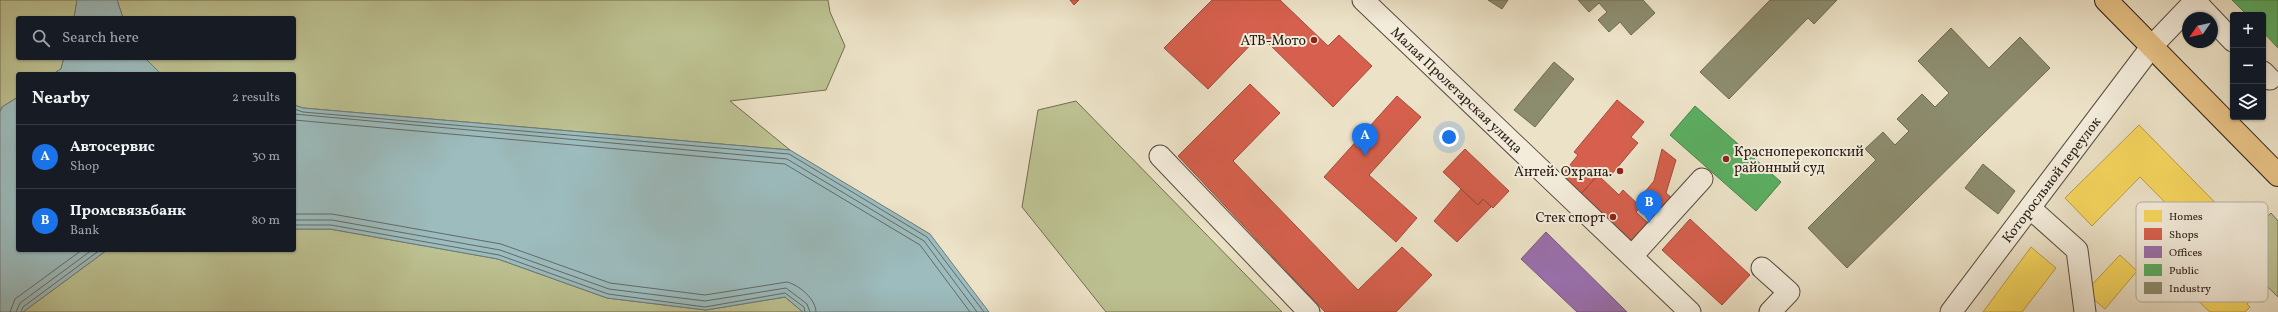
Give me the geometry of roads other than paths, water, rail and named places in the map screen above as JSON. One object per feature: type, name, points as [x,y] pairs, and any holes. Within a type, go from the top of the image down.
[{"type":"main road","points":[[2106,0],[2278,175]]},
{"type":"street","name":"Малая Пролетарская улица","points":[[1363,0],[1690,312]]},
{"type":"street","name":"Которосльной переулок","points":[[2184,12],[2195,1],[2206,12]]},
{"type":"street","name":"Которосльной переулок","points":[[1951,312],[2152,46],[2182,15]]},
{"type":"street","points":[[2218,25],[2230,38]]},
{"type":"street","points":[[1160,156],[1309,312]]},
{"type":"street","points":[[1632,256],[1702,179]]},
{"type":"street","points":[[2030,208],[2077,250],[2085,312]]},
{"type":"street","points":[[1762,268],[1789,292],[1770,312]]},
{"type":"water","points":[[77,0],[117,0],[122,16],[74,16]]},
{"type":"water","points":[[63,60],[147,60],[159,72],[56,72],[61,69]]},
{"type":"water","points":[[16,98],[16,252],[104,252],[23,312],[0,312],[0,112],[2,107]]},
{"type":"water","points":[[296,106],[303,108],[790,150],[930,234],[989,312],[803,312],[785,297],[706,310],[607,298],[498,259],[330,229],[296,229]]},
{"type":"place","name":"АТВ-Мото","points":[[1314,40]]},
{"type":"place","name":"Автосервис","points":[[1365,156]]},
{"type":"place","name":"Красноперекопский районный суд","points":[[1726,159]]},
{"type":"place","name":"Антей. Охрана.","points":[[1620,171]]},
{"type":"place","name":"Стек спорт","points":[[1613,217]]},
{"type":"place","name":"Промсвязьбанк","points":[[1649,223]]}]
